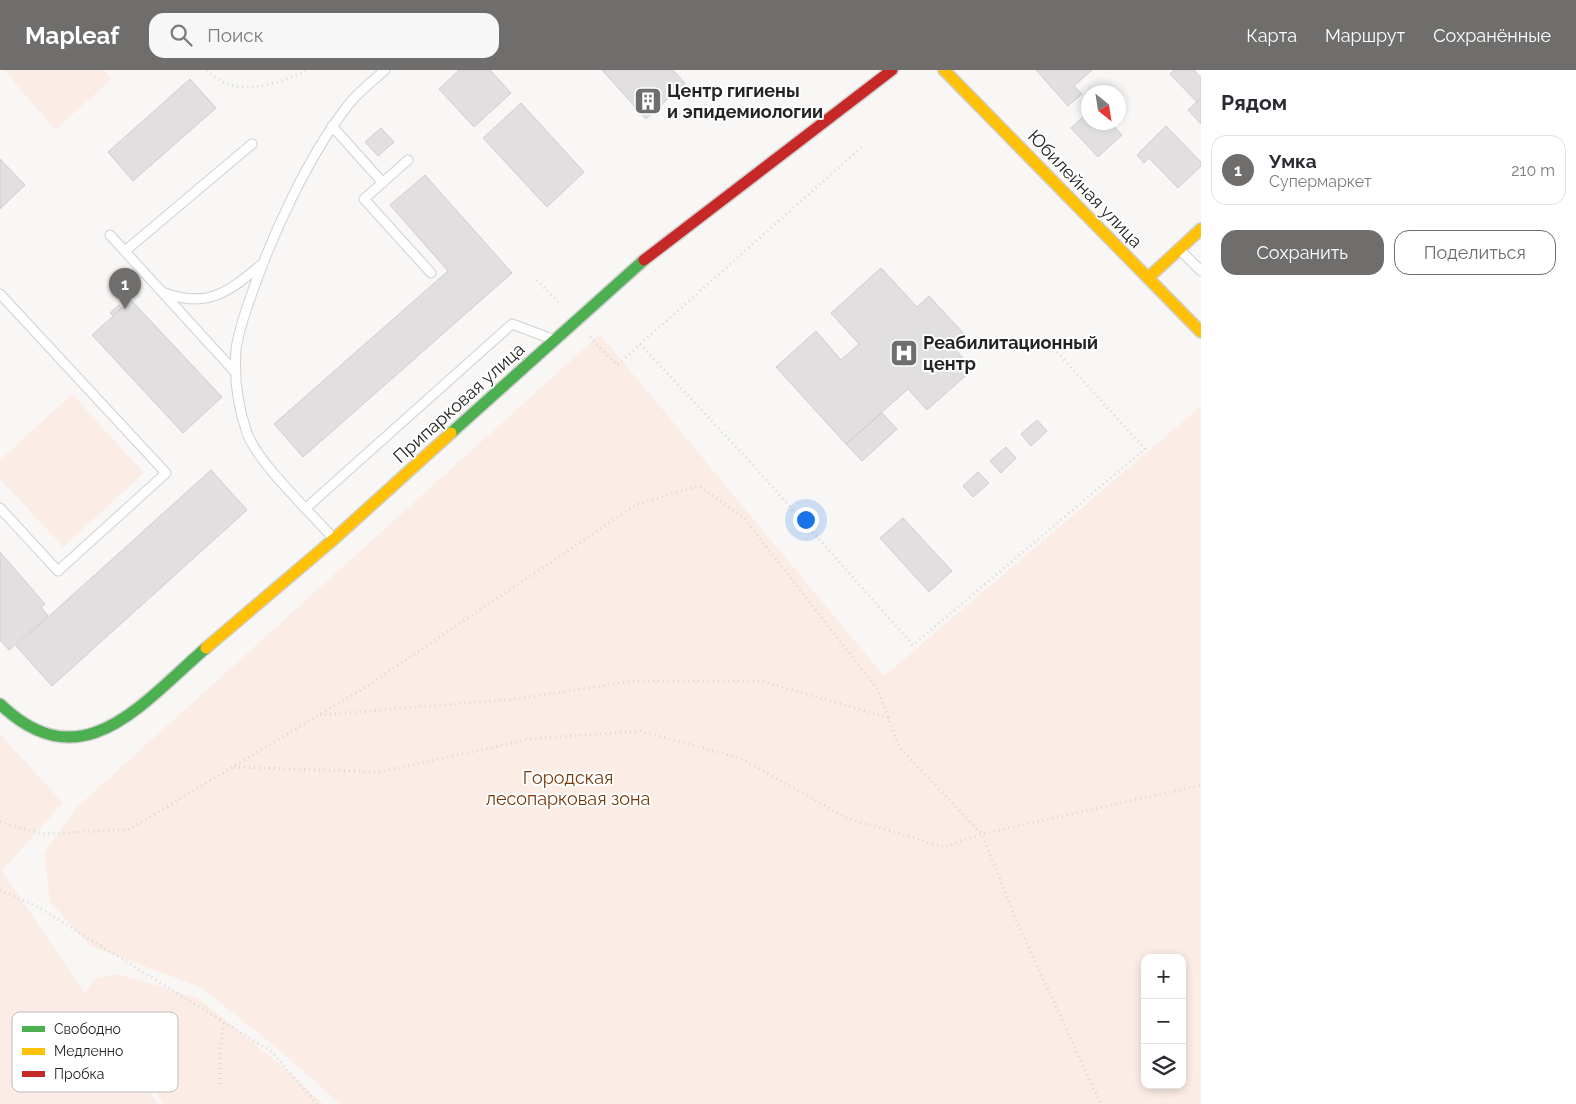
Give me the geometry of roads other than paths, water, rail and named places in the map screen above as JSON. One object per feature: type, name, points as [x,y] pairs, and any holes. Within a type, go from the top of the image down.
[{"type":"street","name":"Припарковая улица","points":[[0,704],[20,720],[44,732],[76,738],[92,735],[112,726],[133,712],[334,539],[638,264],[892,70]]},
{"type":"street","name":"Юбилейная улица","points":[[944,70],[1201,332]]},
{"type":"street","points":[[1148,278],[1201,229]]},
{"type":"lane","points":[[334,539],[259,454],[247,434],[236,373],[236,350],[241,326],[262,264],[311,161],[332,126],[350,102],[385,70]]},
{"type":"lane","points":[[332,126],[383,182]]},
{"type":"lane","points":[[125,251],[252,144]]},
{"type":"lane","points":[[408,160],[364,199],[431,273]]},
{"type":"lane","points":[[110,235],[236,373]]},
{"type":"lane","points":[[1179,249],[1201,271]]},
{"type":"lane","points":[[162,292],[183,300],[200,300],[241,282],[262,264]]},
{"type":"lane","points":[[0,294],[166,473],[58,571],[0,508]]},
{"type":"lane","points":[[306,508],[512,324],[554,340]]},
{"type":"place","name":"Центр гигиены и эпидемиологии","points":[[648,101]]},
{"type":"place","name":"Умка","points":[[125,309]]},
{"type":"place","name":"Реабилитационный центр","points":[[904,353]]},
{"type":"park label","name":"Городская лесопарковая зона","points":[[568,788]]}]
